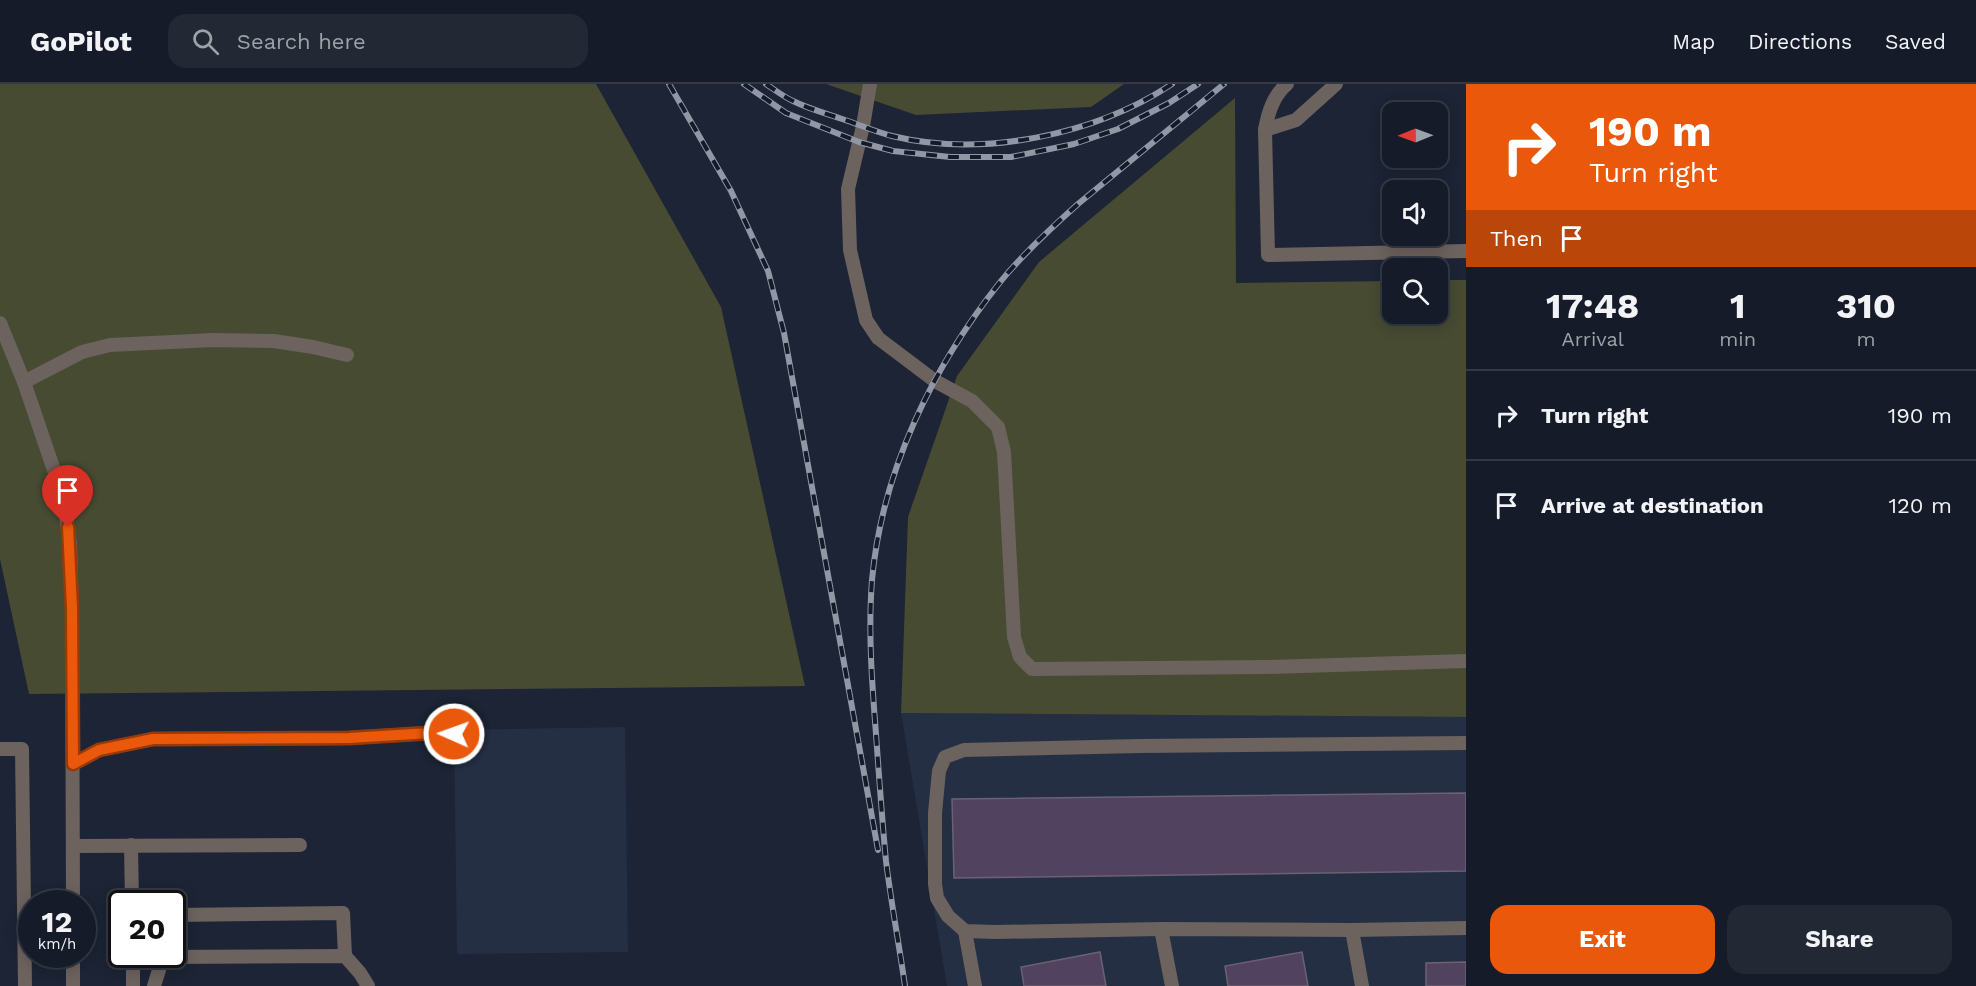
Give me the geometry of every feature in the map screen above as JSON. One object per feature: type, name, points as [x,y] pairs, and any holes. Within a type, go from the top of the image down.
[{"type":"street","points":[[870,84],[848,189],[850,250],[866,320],[878,338],[935,381],[972,401],[998,427],[1004,452],[1014,637],[1020,657],[1032,669],[1266,667],[1466,661]]},
{"type":"street","points":[[1287,84],[1282,88],[1269,110],[1265,130],[1268,255],[1466,251]]},
{"type":"street","points":[[1265,130],[1296,120],[1336,84]]},
{"type":"street","points":[[0,326],[24,382],[66,510],[70,544],[73,890]]},
{"type":"street","points":[[24,382],[82,351],[110,345],[213,340],[274,341],[347,355]]},
{"type":"street","points":[[73,764],[99,750],[153,739],[349,738],[430,733],[454,734]]},
{"type":"street","points":[[1466,743],[964,750],[945,757],[939,771],[935,813],[937,898],[948,916],[965,930],[996,932],[1466,928]]},
{"type":"street","points":[[0,750],[22,749],[25,986]]},
{"type":"street","points":[[131,845],[132,890]]},
{"type":"street","points":[[73,846],[300,845]]},
{"type":"street","points":[[186,915],[344,913],[345,956],[368,986]]},
{"type":"street","points":[[1161,929],[1172,986]]},
{"type":"street","points":[[965,930],[975,986]]},
{"type":"street","points":[[1352,930],[1362,986]]},
{"type":"street","points":[[186,955],[345,956]]},
{"type":"street","points":[[73,968],[73,986]]},
{"type":"street","points":[[133,968],[133,986]]},
{"type":"street","points":[[154,986],[159,968]]},
{"type":"shaded area","points":[[901,713],[1466,717],[1466,986],[947,986]]},
{"type":"shaded area","points":[[625,727],[628,952],[457,954],[454,730]]},
{"type":"green space","points":[[0,84],[596,84],[721,307],[805,686],[29,694],[0,559]]},
{"type":"green space","points":[[826,84],[1124,84],[1091,107],[916,115]]},
{"type":"green space","points":[[1235,98],[1236,283],[1382,281],[1382,324],[1448,324],[1448,280],[1466,280],[1466,717],[901,713],[908,517],[957,376],[1039,262]]},
{"type":"building","points":[[1466,793],[1466,871],[954,878],[952,799]]},
{"type":"building","points":[[1100,952],[1106,986],[1024,986],[1021,967]]},
{"type":"building","points":[[1302,952],[1308,986],[1228,986],[1225,966]]},
{"type":"building","points":[[1466,962],[1466,986],[1426,986],[1426,963]]},
{"type":"railway","points":[[669,84],[731,191],[768,271],[784,333],[878,850]]},
{"type":"railway","points":[[744,84],[786,113],[859,142],[893,151],[950,157],[1011,157],[1074,144],[1118,129],[1169,103],[1198,84]]},
{"type":"railway","points":[[766,84],[799,104],[892,136],[927,142],[963,144],[1000,143],[1074,129],[1142,102],[1172,84]]},
{"type":"railway","points":[[905,986],[886,861],[870,638],[872,580],[878,539],[899,459],[933,384],[976,314],[1001,281],[1038,241],[1078,204],[1224,84]]},
{"type":"route","points":[[68,527],[72,608],[73,764],[99,750],[153,739],[349,738],[430,733],[454,734]]}]
